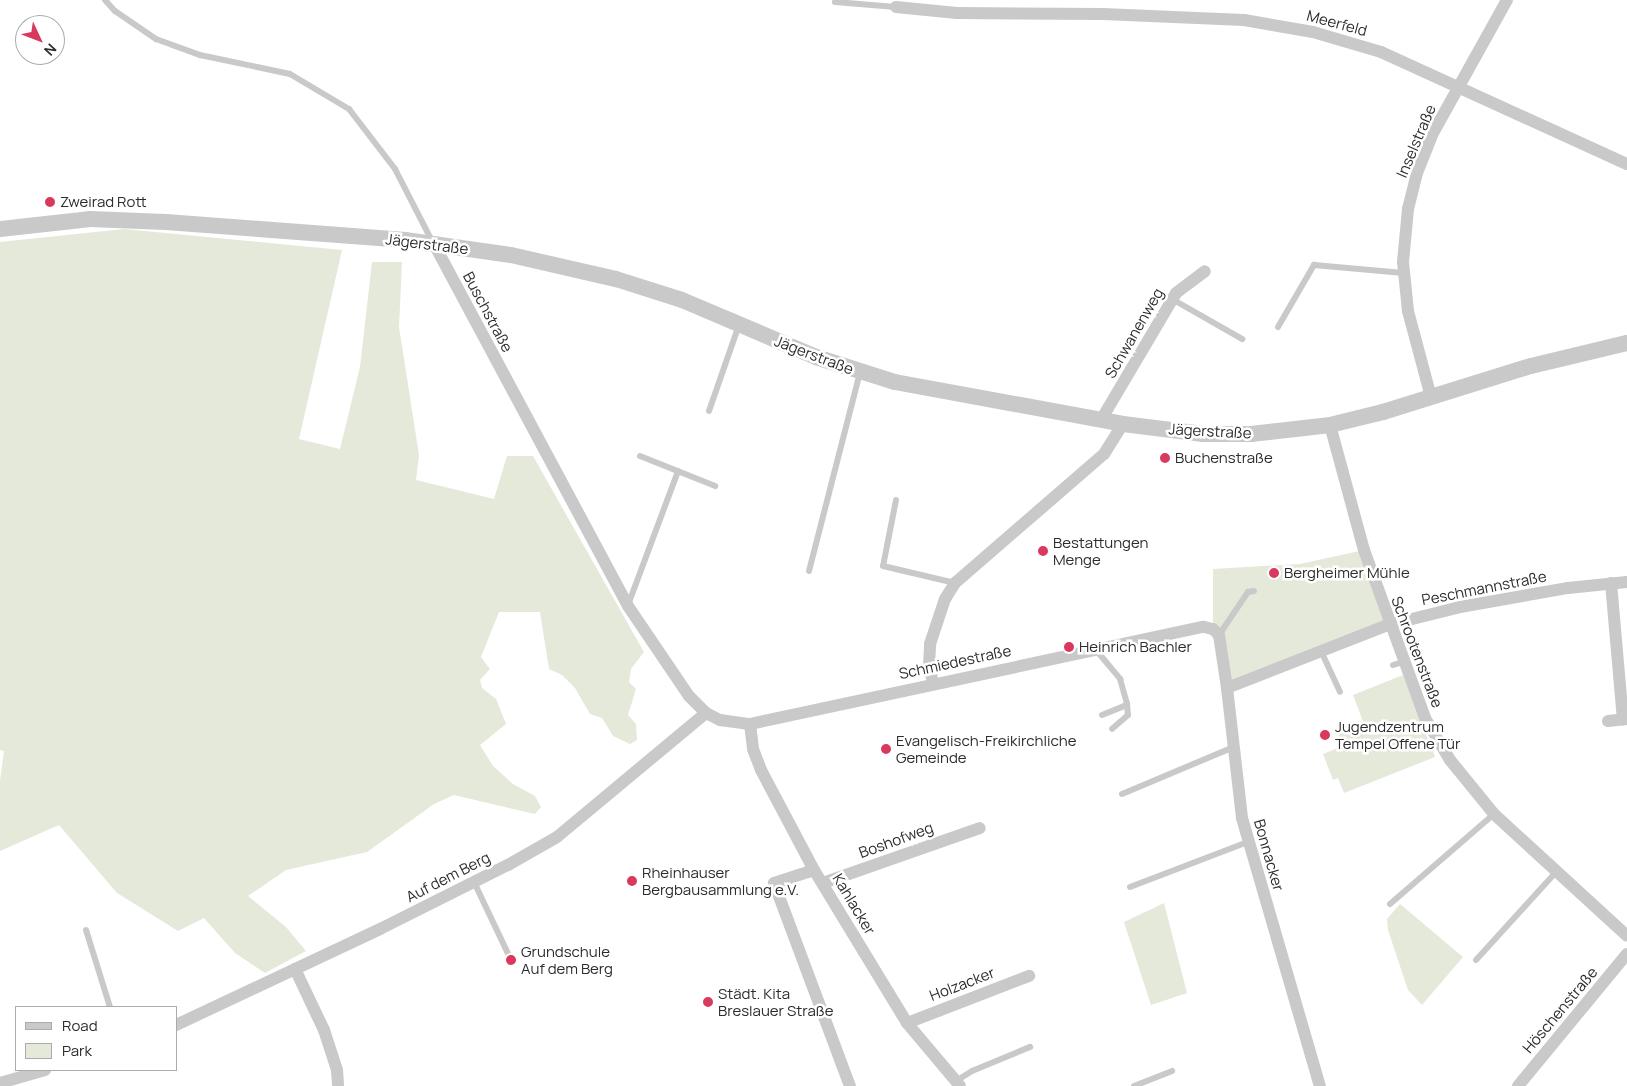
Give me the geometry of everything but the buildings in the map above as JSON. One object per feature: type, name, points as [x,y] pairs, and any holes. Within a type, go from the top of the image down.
[{"type":"street","name":"Inselstraße","points":[[1432,397],[1408,311],[1404,273],[1408,209],[1417,172],[1458,87],[1507,0]]},
{"type":"street","name":"Meerfeld","points":[[896,7],[957,13],[1103,14],[1244,20],[1314,32],[1373,50],[1627,164]]},
{"type":"street","name":"Jägerstraße","points":[[0,229],[90,219],[166,222],[434,244],[511,255],[616,279],[682,300],[739,325],[860,372],[895,382],[1123,424],[1203,434],[1252,434],[1330,425],[1432,397],[1531,366],[1627,344]]},
{"type":"street","name":"Buschstraße","points":[[434,244],[628,606],[689,696],[706,713]]},
{"type":"street","name":"Schwanenweg","points":[[1101,420],[1172,299],[1205,271]]},
{"type":"street","points":[[933,683],[929,666],[930,644],[945,599],[955,583],[1104,454],[1123,424]]},
{"type":"street","name":"Schrootenstraße","points":[[1330,425],[1364,550],[1398,663],[1430,727],[1455,767],[1494,814],[1627,936]]},
{"type":"street","name":"Peschmannstraße","points":[[1227,688],[1388,625],[1460,607],[1610,583],[1627,582]]},
{"type":"street","points":[[1608,721],[1625,719],[1610,583]]},
{"type":"street","name":"Schmiedestraße","points":[[706,713],[720,720],[750,724],[1204,626],[1216,632]]},
{"type":"street","name":"Bonnacker","points":[[1216,632],[1227,688],[1248,842],[1320,1086]]},
{"type":"street","name":"Auf dem Berg","points":[[178,1024],[197,1018],[295,968],[474,882],[557,837],[706,713]]},
{"type":"street","name":"Kahlacker","points":[[750,724],[760,770],[814,870],[907,1023],[958,1083]]},
{"type":"street","name":"Boshofweg","points":[[823,884],[980,828]]},
{"type":"street","points":[[814,870],[774,883],[850,1086]]},
{"type":"street","name":"Höschenstraße","points":[[1518,1086],[1627,954]]},
{"type":"street","points":[[295,968],[324,1030],[337,1070],[338,1086]]},
{"type":"street","name":"Holzacker","points":[[907,1023],[1029,976]]},
{"type":"street","points":[[0,1083],[42,1071]]},
{"type":"lane","name":"Buschstraße","points":[[105,0],[115,11],[156,39],[200,55],[290,74],[349,109],[395,169],[434,244]]},
{"type":"lane","name":"Meerfeld","points":[[835,2],[896,7]]},
{"type":"lane","points":[[1278,327],[1314,265],[1404,273]]},
{"type":"lane","points":[[1172,299],[1242,339]]},
{"type":"lane","points":[[709,411],[739,325]]},
{"type":"lane","points":[[809,571],[860,372]]},
{"type":"lane","points":[[640,456],[715,486]]},
{"type":"lane","points":[[628,606],[678,471]]},
{"type":"lane","points":[[896,500],[883,566],[955,583]]},
{"type":"lane","points":[[1216,632],[1248,592],[1254,591]]},
{"type":"lane","points":[[1096,649],[1120,679],[1127,705],[1128,714],[1112,729]]},
{"type":"lane","points":[[1321,651],[1340,692]]},
{"type":"lane","points":[[1102,715],[1127,705]]},
{"type":"lane","points":[[1122,794],[1234,747]]},
{"type":"lane","points":[[1390,904],[1494,814]]},
{"type":"lane","points":[[1130,888],[1248,842]]},
{"type":"lane","points":[[1476,960],[1557,871]]},
{"type":"lane","points":[[474,882],[511,960]]},
{"type":"lane","points":[[86,930],[110,1006]]},
{"type":"lane","points":[[958,1083],[972,1070],[1030,1047]]},
{"type":"lane","points":[[1134,1086],[1172,1071]]},
{"type":"green space","points":[[124,229],[342,250],[299,439],[340,449],[360,367],[372,262],[402,262],[399,327],[419,455],[416,480],[494,499],[507,456],[533,456],[644,652],[631,669],[629,682],[636,689],[628,715],[636,724],[637,740],[630,744],[613,736],[602,718],[590,714],[575,688],[562,675],[549,669],[540,612],[499,612],[481,657],[490,669],[480,680],[482,688],[496,699],[506,724],[480,745],[493,766],[513,784],[535,796],[541,807],[535,814],[454,795],[434,804],[367,852],[286,870],[248,896],[286,927],[306,951],[265,973],[235,953],[204,918],[178,931],[117,893],[59,825],[0,851],[0,781],[4,751],[0,750],[0,242]]},
{"type":"green space","points":[[1364,550],[1388,625],[1227,688],[1213,629],[1213,569],[1300,564]]},
{"type":"green space","points":[[1403,675],[1435,757],[1344,793],[1338,778],[1333,780],[1323,754],[1343,746],[1338,734],[1364,724],[1353,695]]},
{"type":"green space","points":[[1164,903],[1187,993],[1151,1005],[1124,922]]},
{"type":"green space","points":[[1400,904],[1463,957],[1422,1005],[1408,990],[1388,930],[1387,919]]},
{"type":"place","name":"Zweirad Rott","points":[[50,202]]},
{"type":"place","name":"Buchenstraße","points":[[1165,458]]},
{"type":"place","name":"Bestattungen Menge","points":[[1043,551]]},
{"type":"place","name":"Bergheimer Mühle","points":[[1274,573]]},
{"type":"place","name":"Heinrich Bachler","points":[[1069,647]]},
{"type":"place","name":"Jugendzentrum Tempel Offene Tür","points":[[1325,735]]},
{"type":"place","name":"Evangelisch-Freikirchliche Gemeinde","points":[[886,749]]},
{"type":"place","name":"Rheinhauser Bergbausammlung e.V.","points":[[632,881]]},
{"type":"place","name":"Grundschule Auf dem Berg","points":[[511,960]]},
{"type":"place","name":"Städt. Kita Breslauer Straße","points":[[708,1002]]}]
